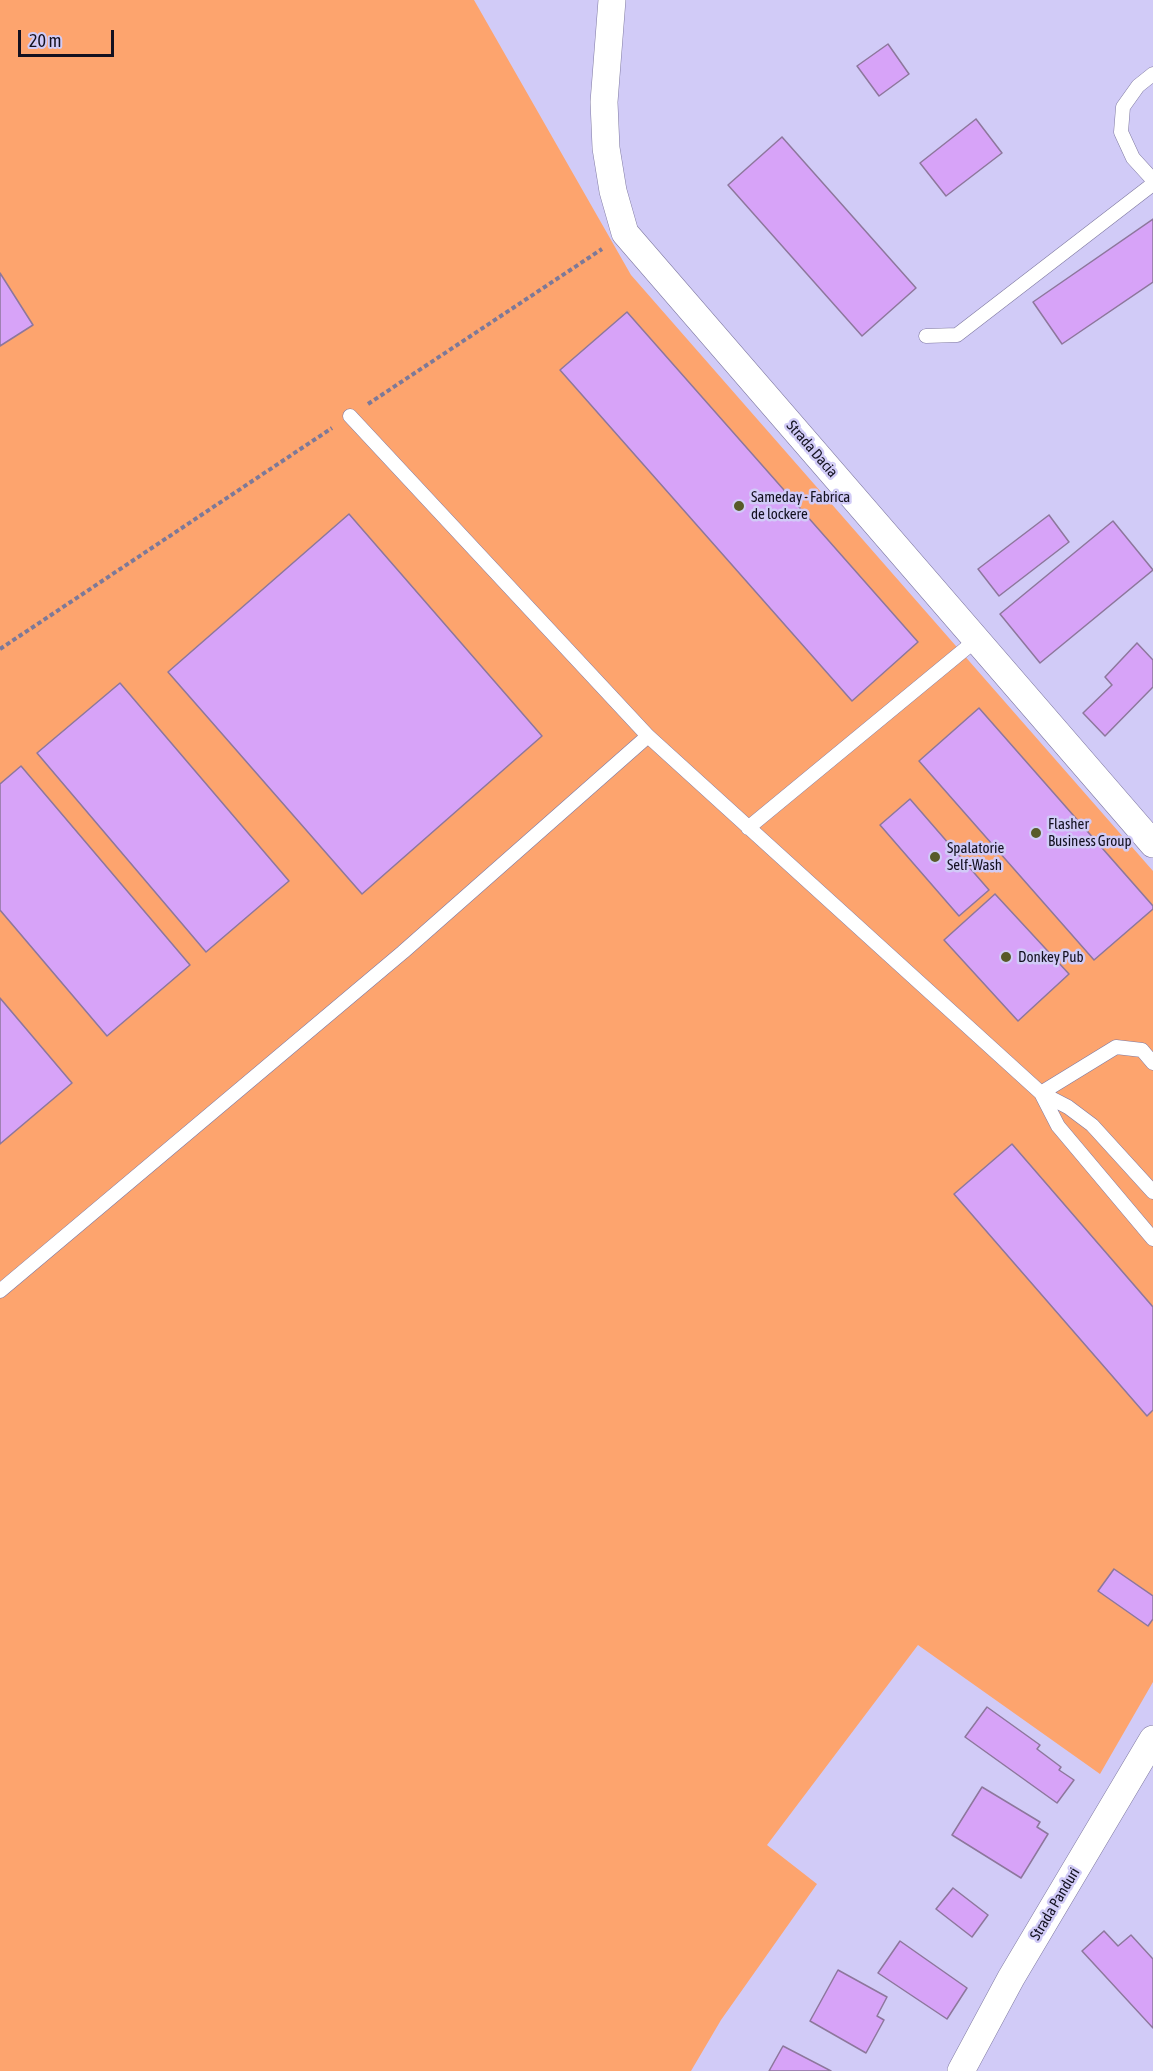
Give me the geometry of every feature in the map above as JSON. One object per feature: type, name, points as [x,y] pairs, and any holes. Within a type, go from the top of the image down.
[{"type":"street","name":"Strada Dacia","points":[[612,0],[604,102],[606,148],[613,191],[625,233],[1153,844]]},
{"type":"street","name":"Strada Panduri","points":[[961,2071],[1011,1978],[1153,1739]]},
{"type":"lane","points":[[926,336],[957,335],[1153,182],[1133,158],[1121,132],[1123,107],[1138,86],[1153,74]]},
{"type":"lane","points":[[350,416],[648,736],[1041,1093],[1068,1107],[1092,1125],[1153,1191]]},
{"type":"lane","points":[[748,828],[976,640]]},
{"type":"lane","points":[[0,1291],[403,952],[648,736]]},
{"type":"lane","points":[[1041,1093],[1116,1047],[1142,1050],[1153,1063]]},
{"type":"lane","points":[[1041,1093],[1058,1126],[1153,1239]]},
{"type":"path","points":[[0,649],[625,233]]},
{"type":"shaded area","points":[[0,0],[474,0],[631,275],[1153,871],[1153,1682],[1100,1774],[918,1645],[767,1845],[817,1884],[721,2020],[691,2071],[0,2071]]},
{"type":"building","points":[[888,44],[909,74],[879,96],[857,66]]},
{"type":"building","points":[[976,119],[1002,153],[946,196],[920,163]]},
{"type":"building","points":[[782,137],[916,288],[862,336],[728,185]]},
{"type":"building","points":[[1153,219],[1153,282],[1062,344],[1033,302]]},
{"type":"building","points":[[0,273],[33,325],[0,346]]},
{"type":"building","name":"Sameday - Fabrica de lockere","points":[[627,312],[918,642],[852,701],[560,370]]},
{"type":"building","points":[[349,514],[542,736],[362,894],[168,672]]},
{"type":"building","points":[[1049,515],[1069,542],[999,596],[978,569]]},
{"type":"building","points":[[1113,521],[1153,570],[1040,663],[1000,614]]},
{"type":"building","points":[[1137,643],[1153,660],[1153,687],[1105,736],[1083,713],[1112,685],[1105,677]]},
{"type":"building","points":[[120,683],[289,881],[206,952],[37,753]]},
{"type":"building","name":"Flasher Business Group","points":[[979,708],[1153,906],[1153,909],[1094,960],[919,761]]},
{"type":"building","points":[[21,766],[190,965],[107,1036],[0,910],[0,784]]},
{"type":"building","name":"Spalatorie Self-Wash","points":[[910,799],[989,890],[959,916],[880,825]]},
{"type":"building","name":"Donkey Pub","points":[[995,894],[1069,974],[1018,1021],[944,940]]},
{"type":"building","points":[[0,998],[72,1083],[0,1144]]},
{"type":"building","points":[[1012,1144],[1153,1307],[1153,1410],[1147,1416],[954,1194]]},
{"type":"building","points":[[1114,1569],[1153,1596],[1153,1619],[1148,1626],[1098,1591]]},
{"type":"building","points":[[987,1707],[1040,1745],[1037,1749],[1061,1767],[1059,1770],[1074,1780],[1057,1803],[965,1737]]},
{"type":"building","points":[[982,1787],[1040,1822],[1037,1827],[1048,1834],[1021,1878],[952,1835]]},
{"type":"building","points":[[953,1888],[988,1915],[972,1937],[936,1909]]},
{"type":"building","points":[[1104,1931],[1118,1946],[1131,1935],[1153,1959],[1153,2028],[1082,1951]]},
{"type":"building","points":[[900,1941],[967,1988],[947,2019],[878,1973]]},
{"type":"building","points":[[838,1970],[887,1997],[877,2016],[884,2020],[866,2053],[810,2021]]},
{"type":"building","points":[[783,2046],[831,2071],[769,2071]]},
{"type":"place","name":"Sameday - Fabrica de lockere","points":[[739,506]]},
{"type":"place","name":"Flasher Business Group","points":[[1036,833]]},
{"type":"place","name":"Spalatorie Self-Wash","points":[[935,857]]},
{"type":"place","name":"Donkey Pub","points":[[1006,957]]}]
